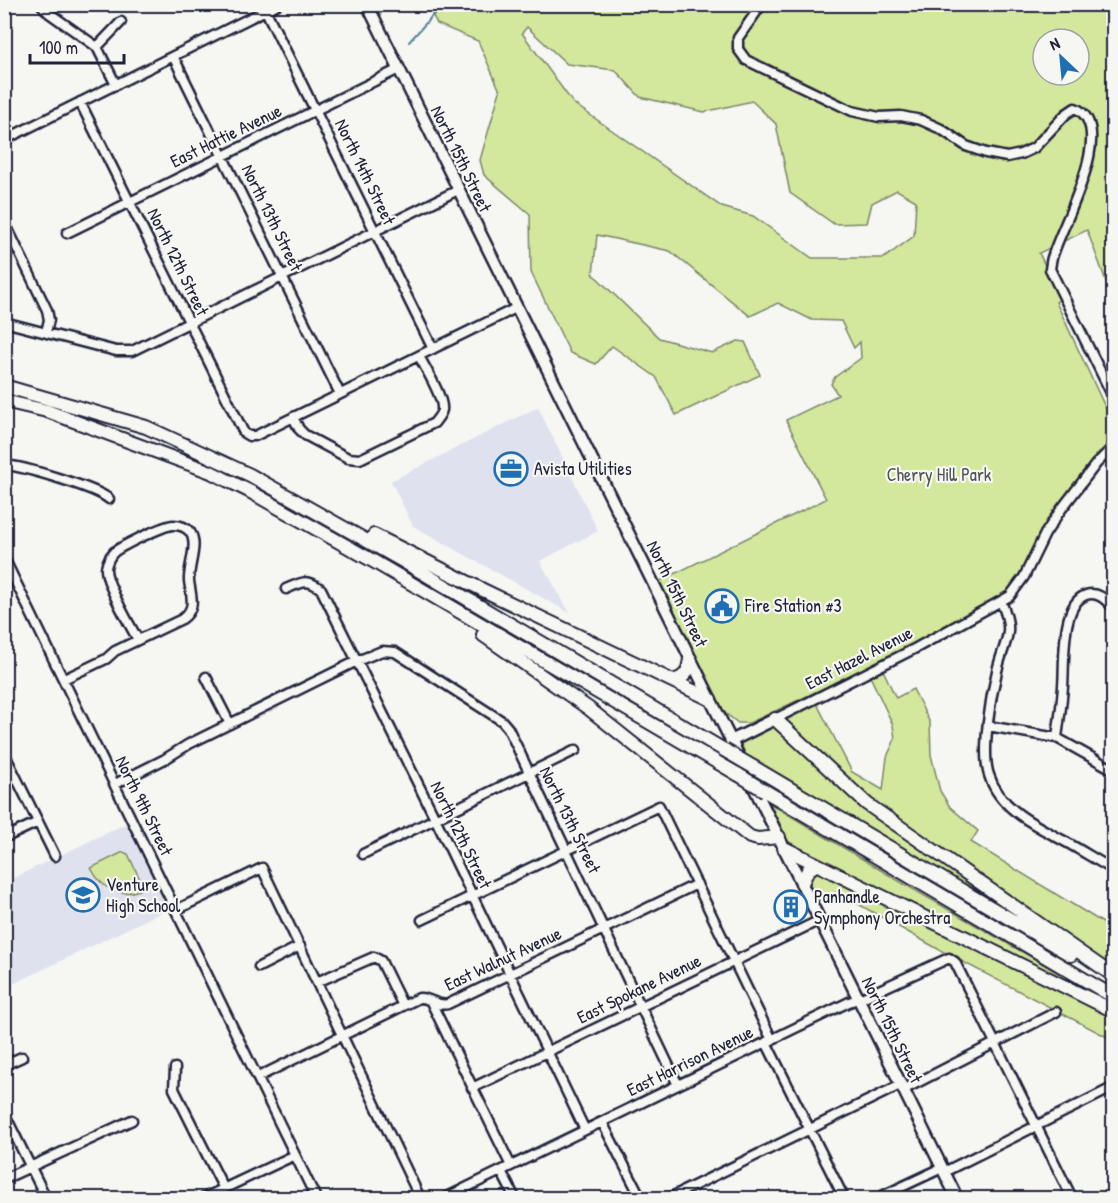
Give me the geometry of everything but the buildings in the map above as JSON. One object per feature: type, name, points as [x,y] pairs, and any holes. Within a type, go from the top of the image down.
[{"type":"highway","points":[[4,386],[146,427],[710,699]]},
{"type":"highway","points":[[4,401],[47,411],[211,472],[296,517],[739,775],[1113,997]]},
{"type":"highway","points":[[293,498],[727,745],[756,768],[1113,978]]},
{"type":"highway","points":[[430,594],[474,629],[588,708],[750,837],[781,843],[817,864],[1113,1011]]},
{"type":"highway","points":[[673,681],[687,674],[690,659]]},
{"type":"highway","points":[[775,719],[867,804],[1113,978]]},
{"type":"highway","points":[[802,883],[808,870],[817,864]]},
{"type":"main road","name":"North 15th Street","points":[[367,4],[667,609],[710,699],[727,745],[802,883],[857,999],[957,1198]]},
{"type":"main road","name":"East Hazel Avenue","points":[[727,745],[775,719]]},
{"type":"street","points":[[41,4],[97,47],[116,85]]},
{"type":"street","points":[[4,140],[278,4]]},
{"type":"street","points":[[762,4],[738,38],[738,49],[746,60],[852,111],[879,117],[921,120],[941,129],[966,146],[1007,157],[1034,148],[1066,114],[1075,108],[1091,117],[1096,126],[1099,148],[1088,186],[1061,236],[1050,268],[1113,399]]},
{"type":"street","name":"North 14th Street","points":[[266,10],[433,349]]},
{"type":"street","points":[[97,47],[121,22]]},
{"type":"street","name":"North 13th Street","points":[[173,56],[340,394]]},
{"type":"street","name":"East Hattie Avenue","points":[[67,233],[399,69]]},
{"type":"street","name":"North 12th Street","points":[[80,102],[244,433],[255,436],[293,417]]},
{"type":"street","points":[[4,322],[124,352],[135,350],[458,190]]},
{"type":"street","points":[[4,221],[47,310],[46,332]]},
{"type":"street","points":[[419,356],[441,400],[441,412],[434,423],[355,459],[342,455],[305,435],[299,429],[293,417],[516,308]]},
{"type":"street","name":"East Hazel Avenue","points":[[775,719],[916,648],[1010,596],[1018,586],[1055,519],[1096,464],[1113,446]]},
{"type":"street","points":[[4,465],[20,467],[88,489],[109,499]]},
{"type":"street","points":[[63,679],[182,619],[191,609],[193,599],[189,573],[194,541],[191,533],[184,527],[176,525],[162,528],[117,551],[107,563],[108,579],[138,640]]},
{"type":"street","name":"North 9th Street","points":[[5,561],[316,1198]]},
{"type":"street","name":"North 12th Street","points":[[286,589],[302,582],[312,582],[321,589],[435,818],[585,1130]]},
{"type":"street","points":[[1057,738],[1068,623],[1072,608],[1082,597],[1090,594],[1099,596],[1113,608]]},
{"type":"street","points":[[1000,602],[1010,627],[997,671],[988,726],[986,758],[988,773],[1002,799],[1028,820],[1113,870]]},
{"type":"street","name":"North 13th Street","points":[[115,784],[357,661],[382,651],[394,652],[502,721],[508,728],[678,1085]]},
{"type":"street","points":[[206,677],[230,724]]},
{"type":"street","points":[[988,726],[1057,738],[1113,770]]},
{"type":"street","points":[[363,854],[576,750]]},
{"type":"street","points":[[4,753],[55,856]]},
{"type":"street","points":[[422,920],[659,806],[734,961],[809,1129],[844,1198]]},
{"type":"street","points":[[4,838],[38,822]]},
{"type":"street","points":[[176,910],[262,868],[420,1198]]},
{"type":"street","name":"East Walnut Avenue","points":[[258,1077],[419,998],[426,998],[439,1005],[448,1004],[697,884]]},
{"type":"street","name":"East Spokane Avenue","points":[[472,1088],[820,920]]},
{"type":"street","points":[[259,967],[300,946]]},
{"type":"street","points":[[317,982],[370,957],[377,958],[381,961],[403,1006]]},
{"type":"street","name":"East Harrison Avenue","points":[[445,1198],[857,999],[946,959],[955,962],[994,1042]]},
{"type":"street","points":[[431,1002],[511,1166]]},
{"type":"street","points":[[669,1198],[1056,1012]]},
{"type":"street","points":[[994,1042],[1072,1198]]},
{"type":"street","points":[[4,1065],[22,1056]]},
{"type":"street","points":[[175,1068],[174,1089],[224,1189]]},
{"type":"street","points":[[878,1198],[943,1170],[1113,1087]]},
{"type":"street","points":[[4,1113],[46,1198]]},
{"type":"street","points":[[4,1179],[132,1120]]},
{"type":"street","points":[[602,1122],[641,1198]]},
{"type":"street","points":[[204,1198],[295,1155]]},
{"type":"street","points":[[501,1171],[515,1198]]},
{"type":"street","points":[[1103,1198],[1113,1193]]},
{"type":"shaded area","points":[[538,407],[598,531],[540,561],[570,613],[413,526],[391,481]]},
{"type":"shaded area","name":"Venture High School","points":[[127,823],[168,909],[5,988],[5,882]]},
{"type":"green space","name":"Cherry Hill Park","points":[[439,4],[1113,5],[1113,300],[1087,230],[1039,253],[1061,299],[1056,302],[1113,424],[1113,437],[1040,533],[1013,587],[1006,594],[879,661],[749,723],[738,723],[720,709],[660,582],[826,499],[786,420],[838,395],[831,384],[835,377],[861,358],[860,342],[854,348],[841,321],[812,320],[778,303],[750,316],[670,251],[597,235],[593,274],[659,338],[712,353],[738,341],[745,342],[760,375],[676,415],[656,377],[612,346],[596,364],[570,353],[531,272],[530,214],[484,175],[480,160],[500,91],[478,41],[437,24],[431,12]],"holes":[[[527,27],[567,64],[615,70],[640,97],[704,112],[752,101],[776,124],[790,193],[834,224],[867,223],[872,203],[897,190],[916,201],[914,236],[884,258],[812,258],[753,216],[722,207],[573,103],[522,33]]]},
{"type":"green space","points":[[883,670],[896,698],[913,689],[930,723],[931,755],[940,791],[950,807],[978,831],[971,842],[1113,929],[1113,968],[891,817],[844,778],[782,718],[811,704],[817,704],[852,772],[883,790],[887,757],[895,739],[893,725],[870,676]]},
{"type":"green space","points":[[770,725],[781,731],[1011,910],[746,756],[741,744],[742,740]]},
{"type":"green space","points":[[769,803],[1093,993],[1087,993],[789,845]]},
{"type":"green space","points":[[123,852],[128,854],[144,888],[128,893],[120,892],[107,887],[95,876],[91,868]]},
{"type":"green space","points":[[818,869],[1113,1015],[1113,1040],[938,949],[837,892],[816,902],[808,878]]},
{"type":"waterway","points":[[409,42],[442,5]]},
{"type":"place","name":"Avista Utilities","points":[[511,469]]},
{"type":"place","name":"Fire Station #3","points":[[722,606]]},
{"type":"place","name":"Venture High School","points":[[83,895]]},
{"type":"place","name":"Panhandle Symphony Orchestra","points":[[791,907]]}]
